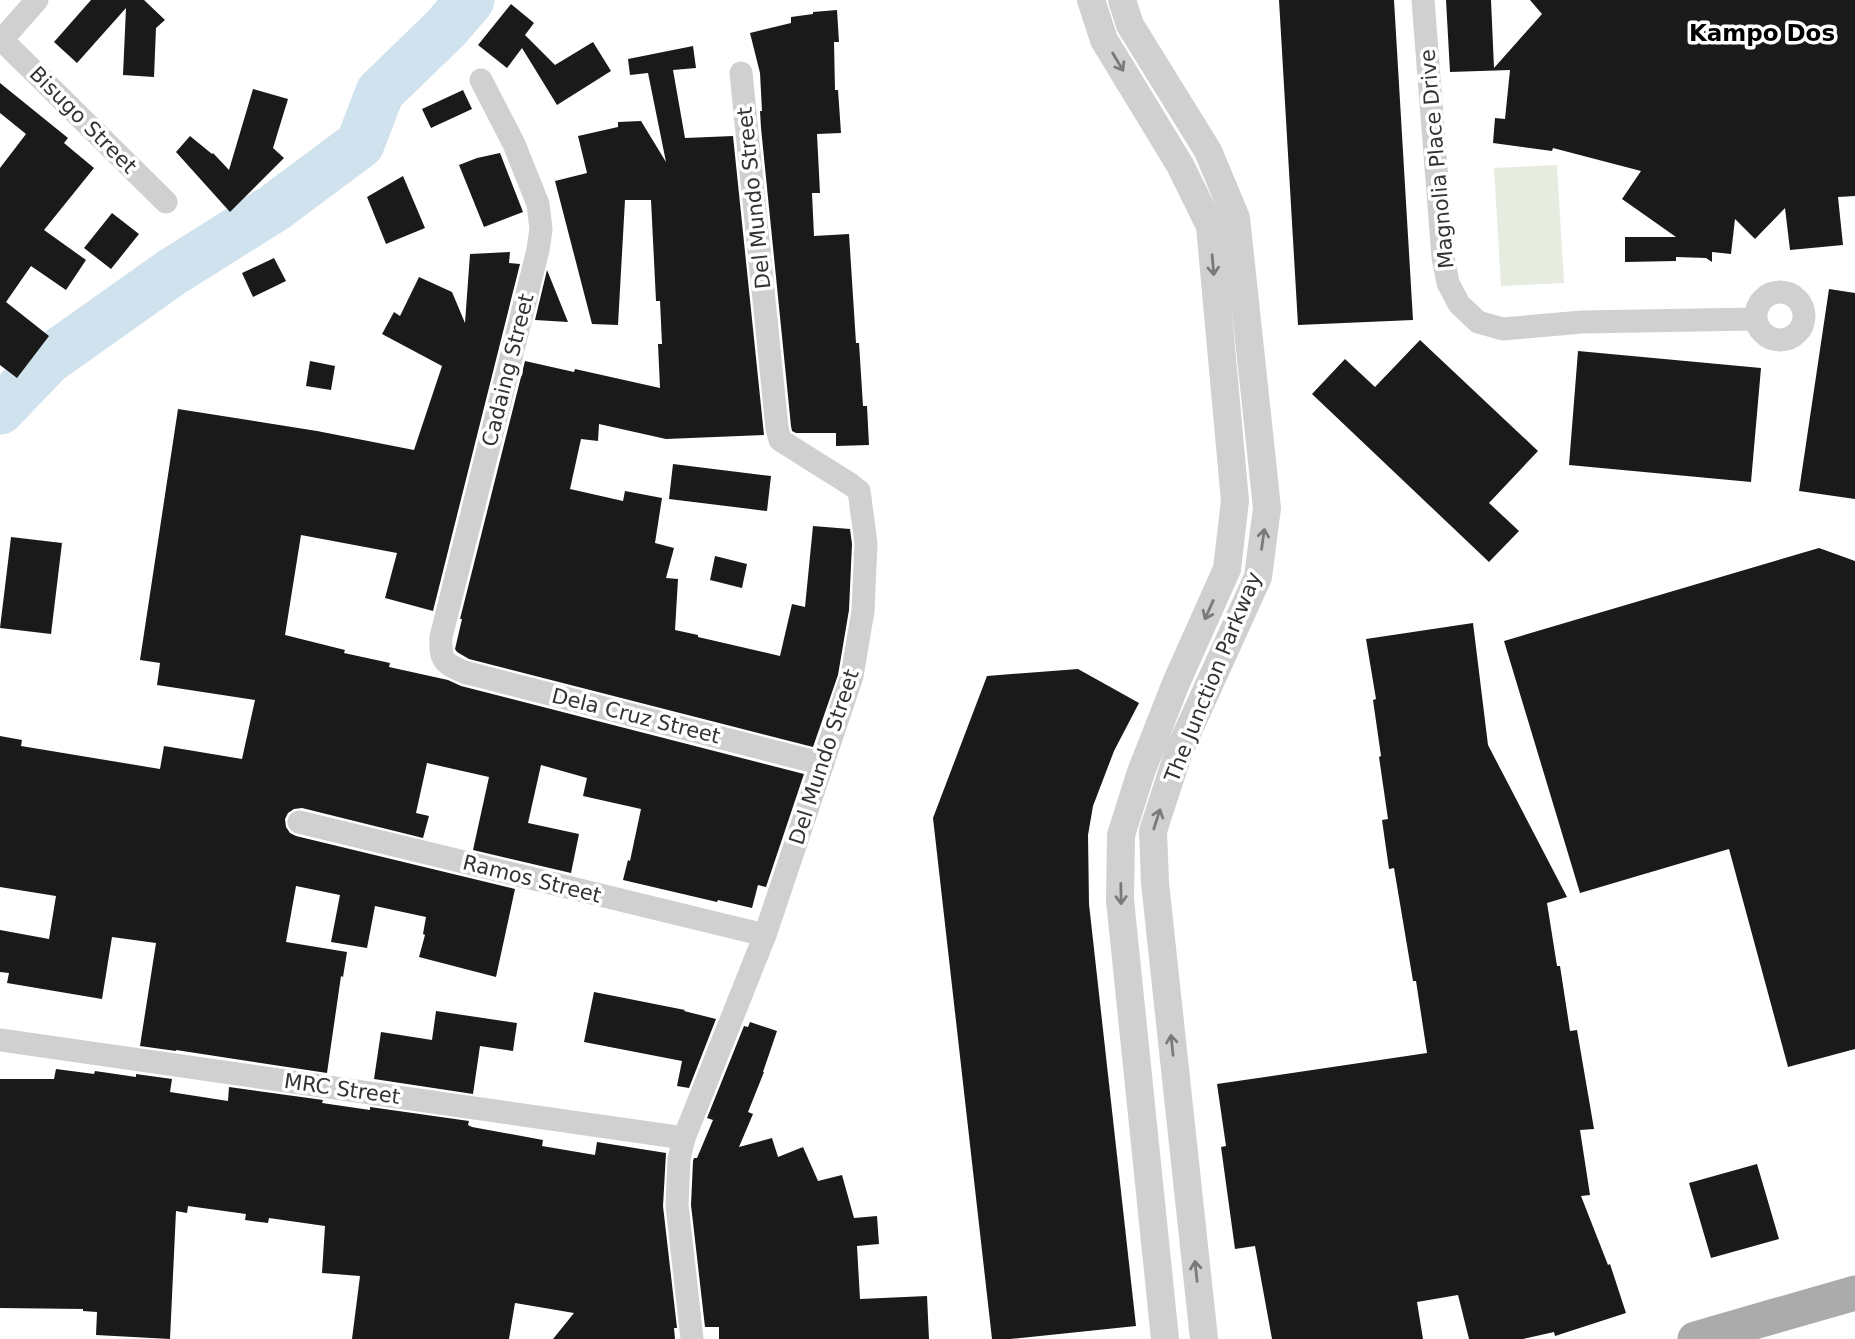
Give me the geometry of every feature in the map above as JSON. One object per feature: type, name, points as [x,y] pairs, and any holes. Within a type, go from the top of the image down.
[{"type":"main road","points":[[1695,1339],[1855,1293]]},
{"type":"street","points":[[1,40],[37,0]]},
{"type":"street","name":"The Junction Parkway","points":[[1091,0],[1104,40],[1180,164],[1210,226],[1235,501],[1227,569],[1176,683],[1141,772],[1122,835],[1120,900],[1165,1339]]},
{"type":"street","name":"The Junction Parkway","points":[[1122,0],[1130,25],[1208,151],[1236,218],[1267,508],[1258,577],[1179,751],[1153,831],[1154,883],[1203,1339]]},
{"type":"street","name":"Magnolia Place Drive","points":[[1423,0],[1443,257],[1448,283],[1459,304],[1478,322],[1503,329],[1582,322],[1756,319]]},
{"type":"street","name":"Bisugo Street","points":[[1,40],[166,202]]},
{"type":"street","name":"Del Mundo Street","points":[[692,1339],[677,1205],[679,1159],[684,1138],[765,935],[852,676],[863,611],[866,543],[859,491],[780,440],[741,73]]},
{"type":"street","name":"Cadaing Street","points":[[449,666],[440,653],[441,637],[541,229],[533,189],[481,80]]},
{"type":"street","points":[[1180,164],[1208,151]]},
{"type":"street","points":[[1227,569],[1258,577]]},
{"type":"street","name":"Dela Cruz Street","points":[[449,666],[477,676],[823,764]]},
{"type":"street","name":"Ramos Street","points":[[299,822],[765,935]]},
{"type":"street","name":"MRC Street","points":[[0,1040],[684,1138]]},
{"type":"shaded area","points":[[1557,165],[1564,283],[1501,286],[1494,168]]},
{"type":"building","points":[[91,0],[144,0],[165,20],[156,28],[154,77],[123,75],[126,8],[77,63],[54,42]]},
{"type":"building","points":[[1279,0],[1394,0],[1413,320],[1298,325]]},
{"type":"building","points":[[1446,0],[1491,0],[1494,68],[1542,14],[1530,0],[1855,0],[1855,196],[1838,197],[1843,245],[1790,250],[1785,208],[1755,239],[1735,219],[1731,254],[1712,252],[1712,262],[1706,258],[1676,257],[1676,261],[1625,262],[1625,237],[1676,237],[1622,199],[1641,171],[1553,148],[1552,151],[1493,143],[1495,118],[1505,119],[1510,70],[1450,72]]},
{"type":"building","points":[[511,4],[534,23],[525,35],[555,65],[593,42],[611,71],[557,105],[522,48],[507,68],[478,45]]},
{"type":"building","points":[[837,10],[839,42],[834,42],[835,90],[838,90],[841,133],[817,134],[820,193],[812,193],[814,236],[849,234],[856,343],[859,343],[863,406],[867,406],[869,445],[836,446],[836,433],[792,431],[761,128],[760,73],[750,33],[791,23],[791,17]]},
{"type":"building","points":[[693,46],[696,68],[673,70],[685,138],[733,136],[764,435],[666,439],[599,424],[598,441],[581,439],[570,489],[623,501],[625,491],[662,498],[655,543],[674,548],[666,578],[678,579],[675,630],[780,656],[792,604],[805,607],[813,526],[850,529],[852,544],[849,610],[838,675],[813,747],[469,659],[455,649],[460,619],[525,361],[660,388],[660,301],[656,301],[651,200],[625,200],[618,325],[592,324],[555,181],[587,173],[578,136],[618,127],[618,122],[641,121],[666,162],[648,73],[630,75],[628,59]]},
{"type":"building","points":[[0,83],[68,138],[64,143],[94,168],[44,230],[86,260],[66,290],[31,266],[6,302],[49,336],[17,378],[0,365],[0,168],[26,134],[0,113]]},
{"type":"building","points":[[253,89],[288,99],[273,148],[284,158],[230,212],[176,152],[190,136],[213,153],[229,170]]},
{"type":"building","points":[[463,90],[472,109],[431,128],[422,109]]},
{"type":"building","points":[[500,153],[523,212],[484,227],[459,165]]},
{"type":"building","points":[[403,176],[425,228],[386,244],[367,197]]},
{"type":"building","points":[[112,213],[139,234],[111,269],[84,248]]},
{"type":"building","points":[[510,252],[509,263],[520,264],[433,611],[385,598],[397,553],[301,535],[285,635],[345,650],[344,653],[390,663],[389,667],[448,680],[461,686],[804,774],[766,887],[758,885],[752,908],[623,880],[628,860],[630,861],[641,809],[583,796],[587,778],[541,765],[528,823],[579,834],[571,873],[473,850],[489,777],[427,763],[416,813],[429,816],[423,838],[302,808],[288,813],[285,819],[286,827],[296,836],[515,889],[496,977],[419,957],[425,935],[426,917],[375,906],[367,948],[331,942],[340,895],[296,886],[286,942],[347,952],[327,1073],[140,1046],[156,943],[112,937],[102,999],[7,983],[9,973],[0,972],[0,930],[49,939],[56,896],[0,887],[0,736],[22,740],[21,746],[160,769],[164,746],[242,759],[255,700],[157,685],[160,663],[140,660],[178,409],[317,431],[414,450],[442,366],[382,334],[394,312],[400,316],[419,277],[452,292],[465,323],[470,254]]},
{"type":"building","points":[[274,258],[286,281],[253,297],[242,273]]},
{"type":"building","points":[[547,270],[568,322],[535,320]]},
{"type":"building","points":[[1829,289],[1855,293],[1855,499],[1799,491]]},
{"type":"building","points":[[1420,340],[1538,451],[1489,503],[1519,531],[1489,562],[1312,394],[1345,359],[1375,387]]},
{"type":"building","points":[[1578,351],[1761,368],[1751,482],[1569,465]]},
{"type":"building","points":[[310,361],[335,366],[331,390],[306,386]]},
{"type":"building","points":[[673,464],[771,476],[767,511],[669,499]]},
{"type":"building","points":[[11,537],[62,543],[51,634],[0,628]]},
{"type":"building","points":[[1819,548],[1855,561],[1855,1049],[1788,1067],[1729,849],[1580,893],[1504,641]]},
{"type":"building","points":[[715,556],[747,564],[742,588],[710,580]]},
{"type":"building","points":[[1473,623],[1488,745],[1567,897],[1547,903],[1570,1031],[1577,1030],[1594,1129],[1580,1130],[1590,1195],[1581,1196],[1608,1265],[1610,1264],[1626,1313],[1555,1336],[1554,1332],[1523,1339],[1469,1339],[1458,1295],[1417,1302],[1423,1339],[1272,1339],[1255,1246],[1235,1249],[1221,1147],[1226,1146],[1217,1084],[1427,1053],[1394,868],[1389,869],[1382,820],[1388,819],[1373,700],[1376,699],[1366,639]]},
{"type":"building","points":[[1078,669],[1139,703],[1114,751],[1093,806],[1088,835],[1089,904],[1136,1326],[992,1339],[933,818],[987,676]]},
{"type":"building","points":[[594,992],[716,1019],[689,1088],[677,1086],[682,1061],[584,1042]]},
{"type":"building","points":[[436,1011],[517,1023],[513,1051],[480,1046],[473,1094],[374,1079],[381,1032],[432,1040]]},
{"type":"building","points":[[750,1022],[777,1031],[748,1112],[753,1114],[739,1147],[772,1138],[778,1157],[803,1147],[818,1181],[842,1175],[854,1218],[877,1216],[879,1244],[857,1246],[860,1299],[927,1296],[929,1339],[719,1339],[719,1327],[705,1327],[691,1205],[693,1161],[697,1158],[713,1120],[707,1118],[744,1026],[748,1027]]},
{"type":"building","points":[[56,1069],[172,1079],[170,1092],[228,1101],[229,1087],[323,1100],[322,1103],[370,1110],[370,1107],[469,1121],[468,1125],[472,1127],[543,1140],[542,1146],[595,1155],[597,1142],[666,1153],[663,1206],[677,1328],[674,1328],[675,1339],[553,1339],[574,1313],[515,1303],[509,1339],[352,1339],[360,1276],[322,1273],[325,1226],[269,1218],[268,1223],[245,1220],[246,1214],[188,1206],[187,1213],[176,1211],[170,1339],[96,1335],[97,1312],[83,1309],[0,1308],[0,1079],[54,1079]]},
{"type":"building","points":[[1757,1164],[1779,1239],[1711,1258],[1689,1183]]},
{"type":"waterway","points":[[0,410],[48,360],[172,272],[274,208],[360,144],[380,92],[446,28],[470,0]]},
{"type":"district","name":"Kampo Dos","points":[[1762,33]]}]
